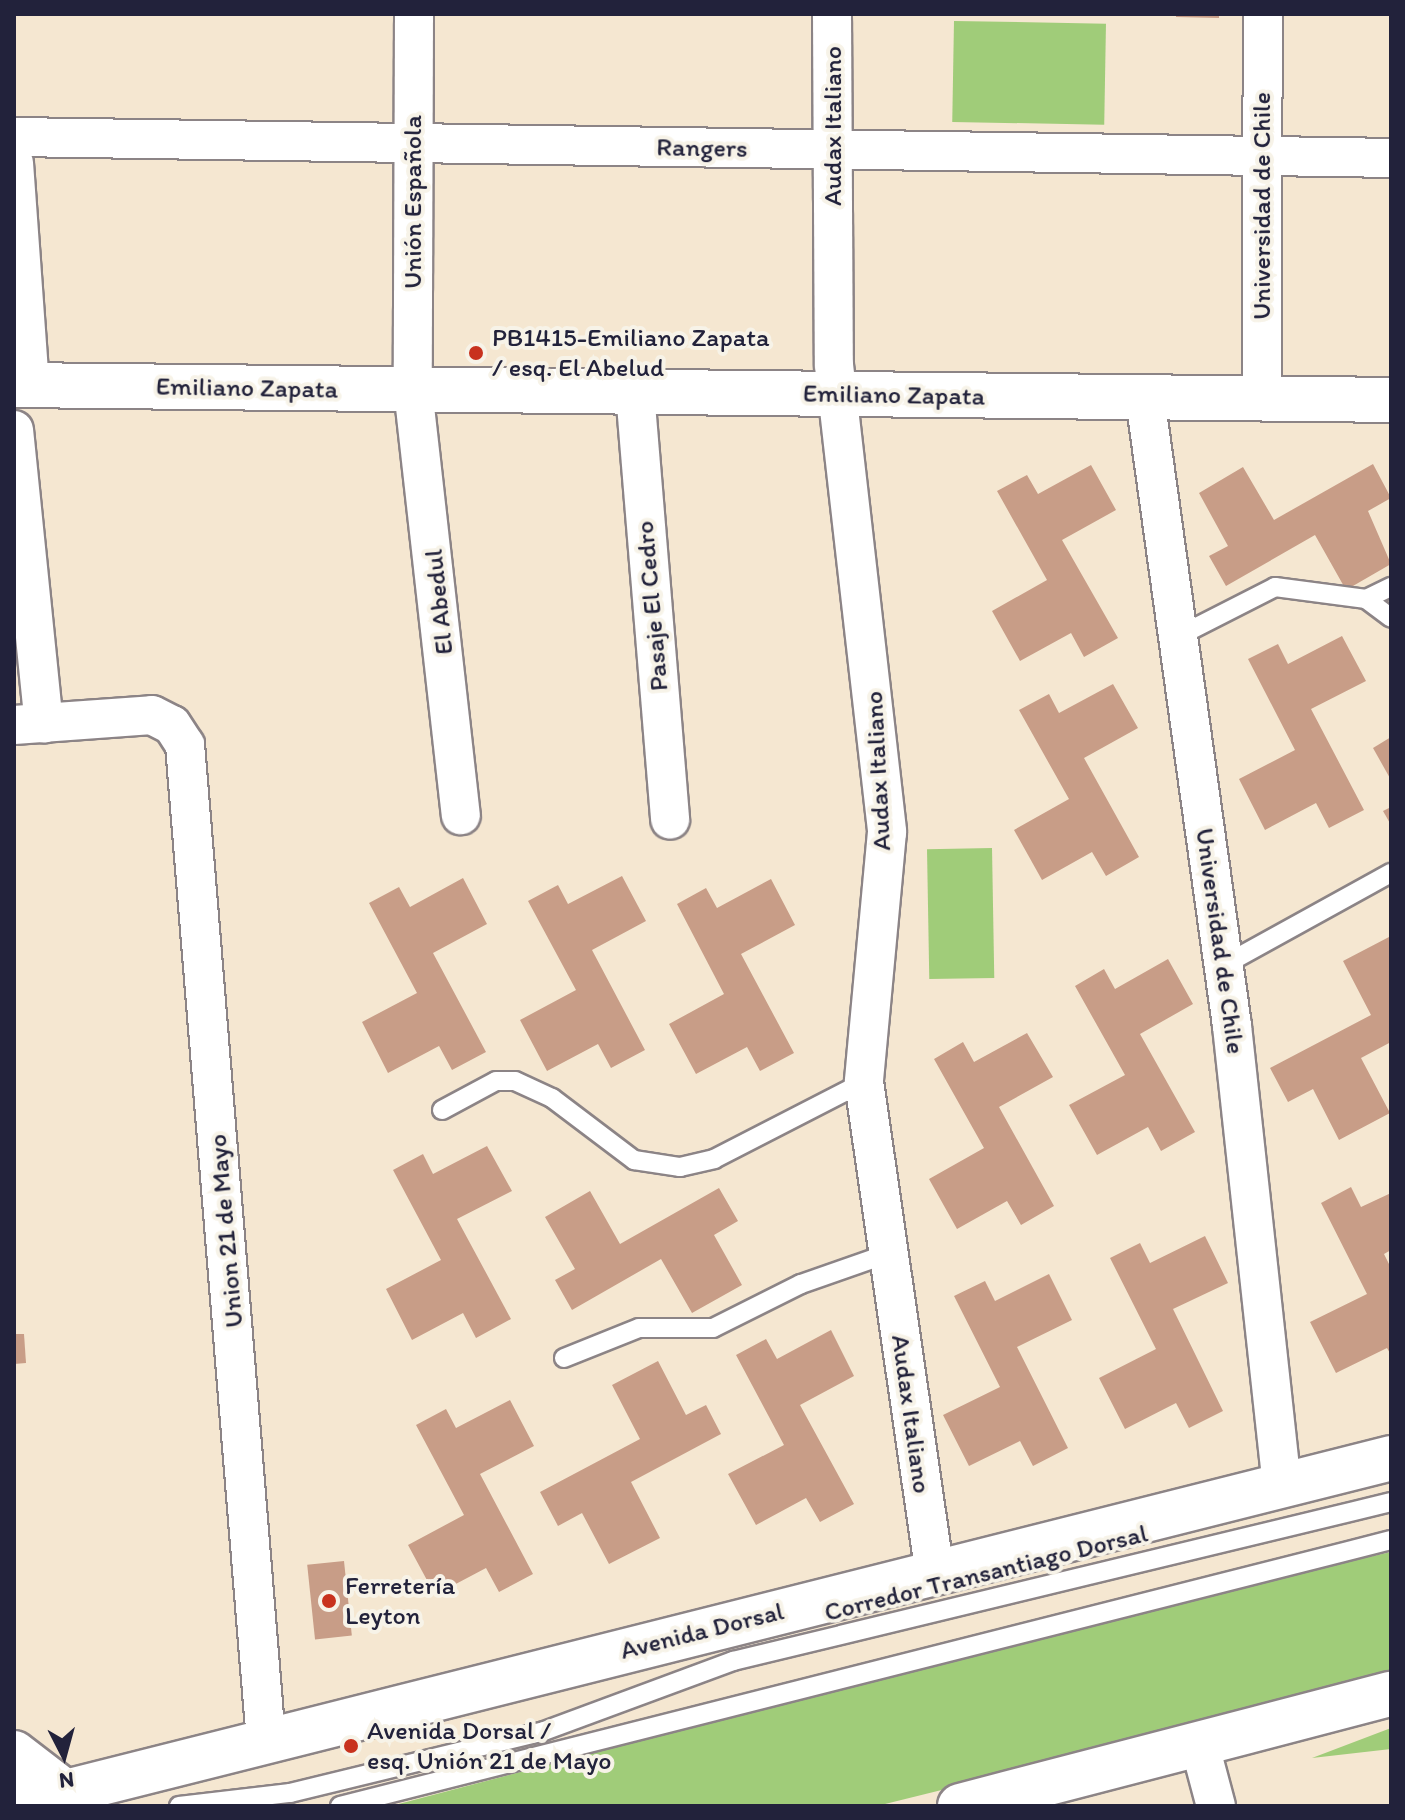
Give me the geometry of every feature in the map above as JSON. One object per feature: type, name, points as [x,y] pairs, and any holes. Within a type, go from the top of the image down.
[{"type":"main road","name":"Emiliano Zapata","points":[[22,385],[1391,400]]},
{"type":"main road","name":"Avenida Dorsal","points":[[14,1805],[74,1799],[266,1741],[1391,1458]]},
{"type":"main road","points":[[960,1806],[1022,1798],[1391,1694]]},
{"type":"main road","points":[[14,1753],[74,1799]]},
{"type":"street","name":"Unión Española","points":[[413,389],[414,14]]},
{"type":"street","name":"Audax Italiano","points":[[832,14],[834,365],[841,394],[887,832],[864,1082],[935,1572]]},
{"type":"street","name":"Universidad de Chile","points":[[1262,399],[1263,14]]},
{"type":"street","name":"Rangers","points":[[14,137],[1391,158]]},
{"type":"street","points":[[14,163],[22,385]]},
{"type":"street","name":"El Abedul","points":[[413,389],[461,815]]},
{"type":"street","name":"Pasaje El Cedro","points":[[635,392],[670,820]]},
{"type":"street","name":"Universidad de Chile","points":[[1145,398],[1224,965],[1282,1485]]},
{"type":"street","points":[[14,430],[29,724]]},
{"type":"street","name":"Union 21 de Mayo","points":[[29,724],[140,714],[172,725],[187,756],[266,1741]]},
{"type":"street","points":[[1200,1746],[1216,1806]]},
{"type":"lane","points":[[1179,636],[1275,587],[1366,599],[1391,618]]},
{"type":"lane","points":[[1366,599],[1391,587]]},
{"type":"lane","points":[[1224,965],[1391,873]]},
{"type":"lane","points":[[442,1110],[496,1081],[515,1081],[552,1098],[634,1160],[680,1167],[714,1159],[864,1082]]},
{"type":"lane","points":[[564,1358],[639,1328],[713,1328],[801,1284],[887,1254]]},
{"type":"lane","name":"Corredor Transantiago Dorsal","points":[[179,1806],[312,1789],[544,1731],[733,1661],[1391,1502]]},
{"type":"lane","points":[[340,1806],[1391,1540]]},
{"type":"green space","points":[[954,21],[1106,24],[1104,125],[952,122]]},
{"type":"green space","points":[[992,848],[994,978],[929,979],[927,849]]},
{"type":"green space","points":[[1391,1552],[1391,1671],[982,1780],[877,1806],[391,1806],[1160,1604]]},
{"type":"green space","points":[[1391,1728],[1391,1749],[1312,1758]]},
{"type":"building","points":[[1176,14],[1219,14],[1219,18],[1176,17]]},
{"type":"building","points":[[1373,464],[1391,498],[1368,511],[1391,564],[1346,590],[1315,535],[1226,586],[1209,556],[1228,546],[1199,493],[1243,467],[1274,520]]},
{"type":"building","points":[[1091,465],[1116,510],[1062,540],[1118,638],[1084,657],[1071,633],[1020,661],[992,611],[1047,580],[997,491],[1027,475],[1038,494]]},
{"type":"building","points":[[1342,636],[1366,681],[1311,709],[1364,810],[1329,828],[1316,803],[1265,830],[1239,779],[1295,750],[1248,659],[1278,644],[1288,664]]},
{"type":"building","points":[[1113,684],[1138,728],[1084,758],[1139,857],[1106,876],[1092,852],[1042,880],[1014,830],[1069,799],[1019,710],[1049,694],[1059,713]]},
{"type":"building","points":[[1391,737],[1391,780],[1373,748]]},
{"type":"building","points":[[1391,807],[1391,825],[1383,811]]},
{"type":"building","points":[[622,876],[646,921],[592,950],[645,1050],[611,1068],[598,1044],[547,1071],[520,1020],[576,990],[528,901],[558,885],[568,904]]},
{"type":"building","points":[[463,878],[487,924],[433,953],[486,1052],[452,1070],[439,1046],[388,1073],[362,1022],[417,993],[369,903],[399,887],[410,907]]},
{"type":"building","points":[[771,879],[795,925],[741,954],[794,1053],[760,1071],[747,1047],[696,1074],[669,1024],[724,994],[677,904],[706,888],[717,908]]},
{"type":"building","points":[[1389,937],[1391,1042],[1361,1058],[1390,1113],[1339,1140],[1313,1089],[1288,1102],[1270,1068],[1371,1015],[1343,961]]},
{"type":"building","points":[[1168,959],[1193,1004],[1140,1034],[1195,1132],[1161,1151],[1148,1127],[1097,1155],[1069,1105],[1125,1075],[1075,986],[1104,969],[1115,989]]},
{"type":"building","points":[[1027,1033],[1053,1077],[999,1107],[1054,1206],[1021,1225],[1007,1201],[957,1229],[929,1179],[984,1148],[934,1059],[963,1042],[974,1062]]},
{"type":"building","points":[[487,1146],[512,1191],[457,1219],[511,1319],[476,1338],[463,1313],[412,1340],[386,1289],[441,1260],[393,1170],[423,1154],[433,1174]]},
{"type":"building","points":[[1351,1187],[1361,1207],[1391,1193],[1391,1250],[1384,1254],[1391,1268],[1391,1355],[1387,1348],[1336,1373],[1310,1322],[1367,1294],[1321,1203]]},
{"type":"building","points":[[719,1188],[738,1221],[714,1235],[742,1285],[692,1313],[661,1259],[572,1310],[555,1280],[575,1269],[545,1217],[590,1191],[620,1244]]},
{"type":"building","points":[[1205,1236],[1228,1283],[1173,1309],[1223,1411],[1189,1428],[1176,1403],[1125,1429],[1099,1378],[1156,1349],[1110,1258],[1140,1243],[1150,1263]]},
{"type":"building","points":[[1049,1274],[1072,1320],[1017,1347],[1068,1448],[1033,1466],[1020,1441],[969,1466],[943,1415],[1000,1387],[954,1296],[985,1281],[995,1301]]},
{"type":"building","points":[[831,1330],[854,1376],[800,1405],[854,1504],[820,1522],[806,1498],[756,1525],[728,1474],[784,1445],[736,1355],[766,1339],[777,1359]]},
{"type":"building","points":[[14,1334],[24,1334],[26,1363],[14,1364]]},
{"type":"building","points":[[658,1361],[686,1415],[706,1405],[721,1434],[631,1482],[660,1538],[609,1564],[582,1513],[558,1526],[540,1492],[640,1439],[612,1385]]},
{"type":"building","points":[[510,1400],[534,1446],[480,1474],[533,1574],[499,1592],[486,1568],[435,1595],[408,1545],[464,1515],[416,1425],[446,1409],[456,1428]]},
{"type":"building","name":"Ferretería Leyton","points":[[344,1561],[352,1636],[315,1639],[307,1565]]},
{"type":"place","name":"PB1415-Emiliano Zapata / esq. El Abelud","points":[[476,353]]},
{"type":"place","name":"Ferretería Leyton","points":[[329,1601]]},
{"type":"place","name":"Avenida Dorsal / esq. Unión 21 de Mayo","points":[[351,1746]]}]
